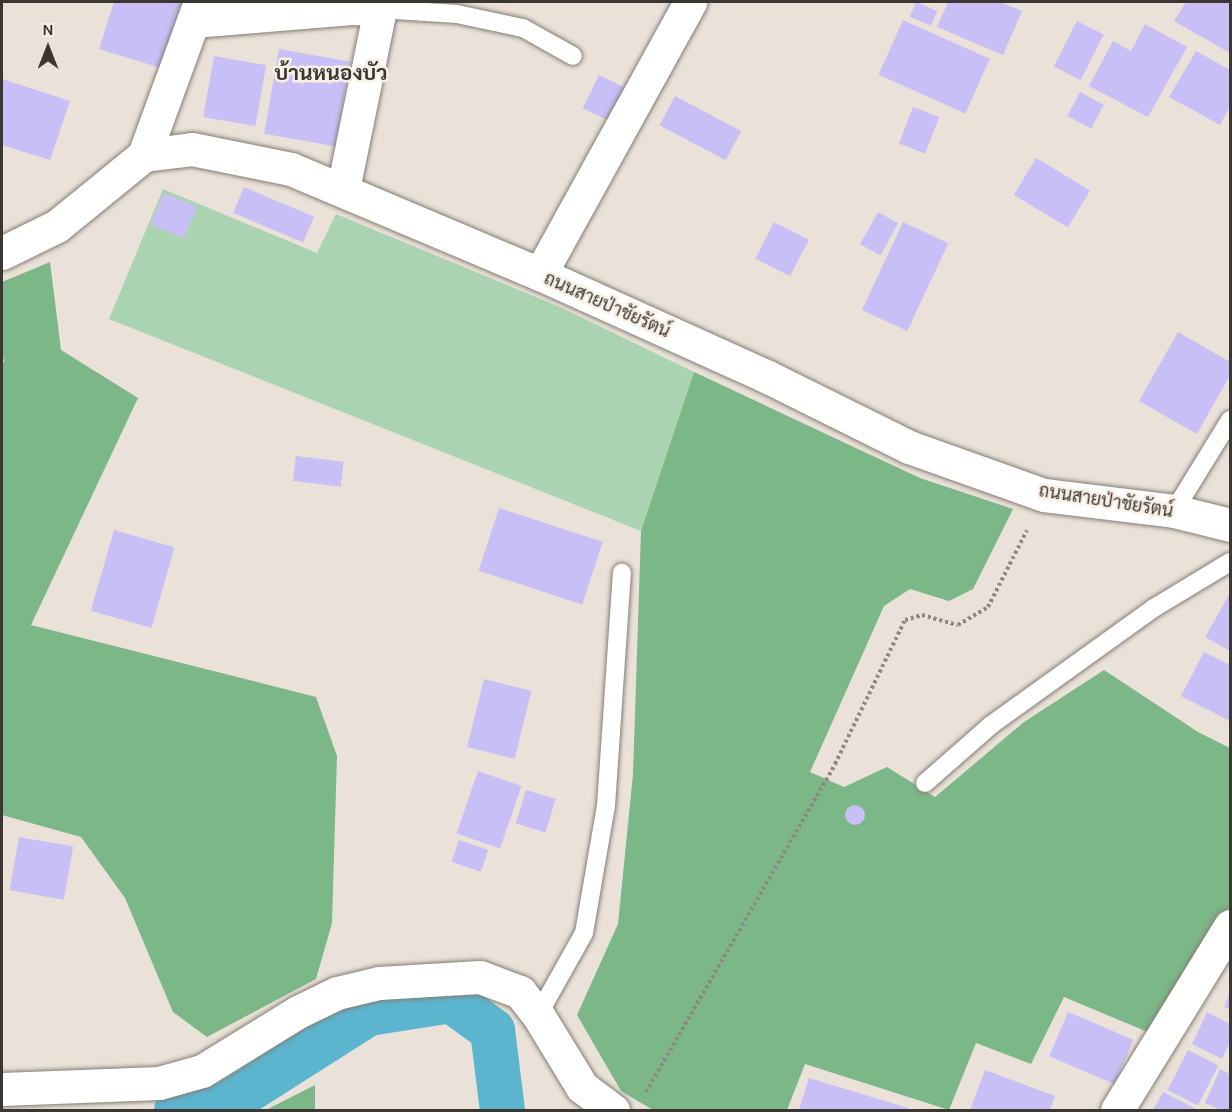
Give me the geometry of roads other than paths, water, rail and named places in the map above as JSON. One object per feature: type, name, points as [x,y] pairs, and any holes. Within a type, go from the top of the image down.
[{"type":"street","points":[[540,274],[690,2]]},
{"type":"street","points":[[2,253],[57,226],[144,155],[196,11],[380,9],[343,190]]},
{"type":"street","name":"ถนนสายป่าชัยรัตน์","points":[[144,155],[192,149],[291,170],[540,274],[768,377],[909,447],[1044,495],[1174,511],[1230,525]]},
{"type":"street","points":[[1117,1110],[1226,941]]},
{"type":"street","points":[[2,1089],[159,1083],[202,1071],[289,1017],[337,993],[379,983],[480,977],[520,992],[538,1015],[582,1087],[627,1105]]},
{"type":"lane","points":[[380,9],[458,14],[523,28],[573,56]]},
{"type":"lane","points":[[1174,511],[1230,420]]},
{"type":"lane","points":[[925,783],[991,725],[1154,608],[1230,562]]},
{"type":"lane","points":[[538,1015],[584,933],[606,807],[622,573]]},
{"type":"waterway","points":[[176,1110],[225,1104],[368,1013],[451,1000],[492,1030],[502,1110]]},
{"type":"district","name":"บ้านหนองบัว","points":[[331,73]]}]
